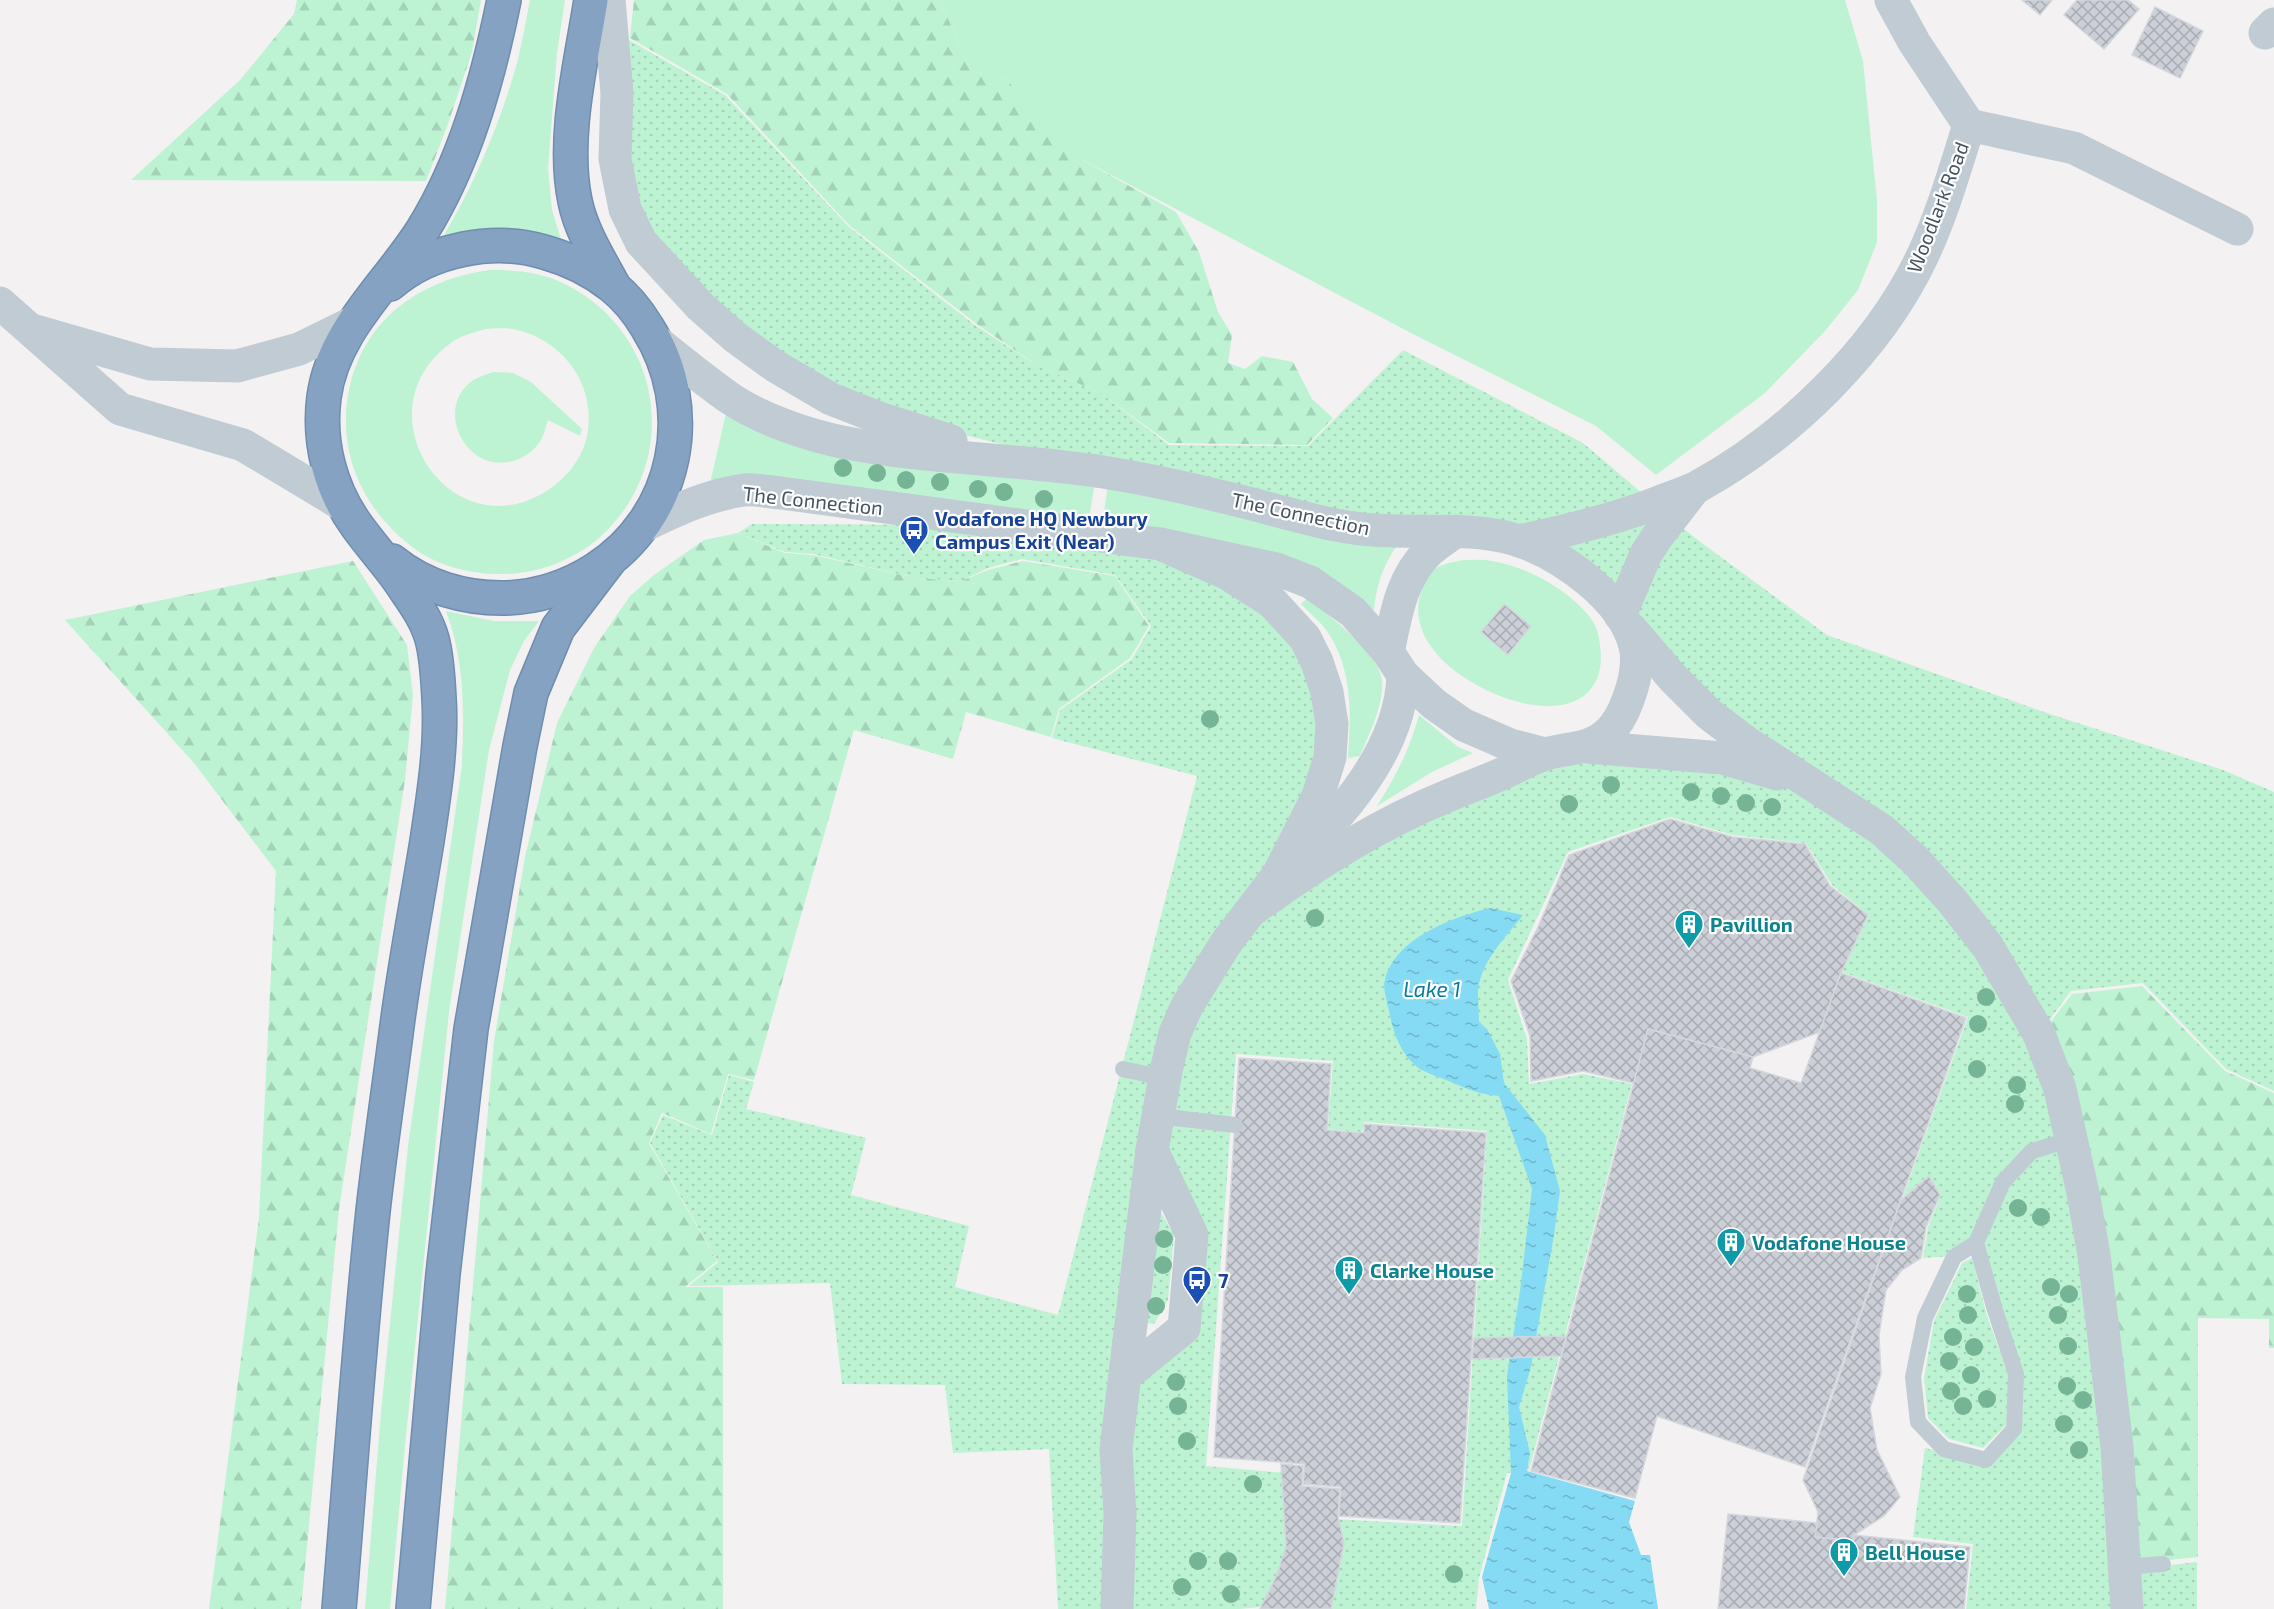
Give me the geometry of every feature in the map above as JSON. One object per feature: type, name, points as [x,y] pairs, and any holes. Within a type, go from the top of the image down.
[{"type":"highway","points":[[339,1609],[373,1213],[399,1018],[436,784],[440,729],[439,693],[432,638],[415,602],[343,505],[332,479],[325,453],[324,398],[330,371],[340,346],[362,311],[422,232],[445,190],[492,57],[504,0]]},
{"type":"highway","points":[[591,0],[574,111],[569,166],[575,204],[592,247],[613,287]]},
{"type":"highway","points":[[362,311],[393,281],[418,265],[446,254],[474,247],[504,246],[534,249],[571,261],[589,270],[613,287],[638,312],[657,342],[669,372],[675,403],[676,436],[670,468],[659,498],[643,526],[627,545],[609,561],[582,578],[553,590],[522,597],[490,598],[459,594],[428,584],[401,568],[376,548]]},
{"type":"highway","points":[[413,1609],[443,1274],[471,1029],[520,746],[531,693],[558,628],[609,561]]},
{"type":"street","points":[[609,0],[617,93],[615,159],[625,209],[641,242],[667,272],[701,308],[735,337],[776,366],[831,399],[938,437],[1040,464]]},
{"type":"street","name":"Woodlark Road","points":[[1520,541],[1582,528],[1637,510],[1695,488],[1741,459],[1800,413],[1832,382],[1867,342],[1898,299],[1922,257],[1940,213],[1969,125],[1914,42],[1891,0]]},
{"type":"street","points":[[1969,125],[2074,148],[2237,229]]},
{"type":"street","points":[[0,303],[120,410],[243,445],[343,505]]},
{"type":"street","points":[[29,329],[150,364],[237,366],[299,349],[362,311]]},
{"type":"street","points":[[657,342],[733,400],[777,423],[845,443],[1040,464]]},
{"type":"street","name":"The Connection","points":[[1040,464],[1143,479],[1360,529],[1456,531],[1494,535],[1520,541]]},
{"type":"street","name":"Woodlark Road","points":[[1623,619],[1634,580],[1657,537],[1695,488]]},
{"type":"street","name":"The Connection","points":[[643,526],[687,505],[714,496],[746,490],[1160,544],[1276,569],[1310,582],[1353,612],[1395,663],[1434,704],[1464,725],[1510,745],[1545,754]]},
{"type":"street","points":[[1278,875],[1320,835],[1357,792],[1390,732],[1402,697],[1395,663],[1402,590],[1411,572],[1428,552],[1456,531]]},
{"type":"street","points":[[1520,541],[1559,560],[1587,580],[1613,604],[1673,678],[1709,714],[1746,742],[1882,830],[1916,861],[1953,902],[1988,947],[2039,1034],[2060,1089],[2094,1255],[2117,1448],[2127,1609]]},
{"type":"street","points":[[1117,1609],[1120,1514],[1116,1449],[1152,1150],[1164,1078],[1175,1033],[1187,1006],[1226,943],[1278,875],[1318,796],[1329,757],[1332,724],[1327,692],[1317,662],[1305,638],[1272,602],[1228,574],[1160,544]]},
{"type":"street","points":[[1588,747],[1610,732],[1623,713],[1632,690],[1636,665],[1635,647],[1623,619]]},
{"type":"street","points":[[1255,908],[1304,872],[1366,836],[1445,797],[1545,754],[1588,747],[1722,758],[1777,774],[1829,794]]},
{"type":"street","points":[[1125,1376],[1184,1328],[1192,1235],[1152,1150]]},
{"type":"lane","points":[[1123,1069],[1164,1078]]},
{"type":"lane","points":[[1158,1116],[1235,1125]]},
{"type":"lane","points":[[1976,1243],[2016,1374],[2014,1430],[1986,1460],[1944,1449],[1918,1422],[1913,1377],[1925,1318],[1954,1257],[1976,1243],[2003,1182],[2032,1151],[2072,1139]]},
{"type":"lane","points":[[2124,1567],[2163,1564]]},
{"type":"green space","points":[[297,0],[481,0],[472,52],[426,181],[131,180],[240,80],[294,14]]},
{"type":"green space","points":[[530,0],[565,0],[557,53],[548,168],[552,210],[562,243],[503,233],[460,234],[443,237],[486,153],[503,108],[517,63]]},
{"type":"green space","points":[[634,0],[940,0],[971,71],[1007,80],[1081,159],[1176,212],[1199,252],[1218,312],[1232,335],[1228,363],[1245,369],[1262,356],[1293,362],[1312,399],[1333,418],[1307,445],[1169,443],[1102,394],[1038,366],[978,325],[850,226],[727,94],[630,38]]},
{"type":"green space","points":[[940,0],[1845,0],[1863,61],[1877,201],[1877,242],[1858,290],[1825,331],[1765,393],[1656,475],[1596,426],[1411,333],[1081,159],[1007,80],[971,71]]},
{"type":"green space","points":[[629,40],[725,95],[849,227],[976,326],[1038,366],[1102,394],[1169,445],[1308,446],[1403,350],[1583,443],[1695,538],[1827,635],[2047,713],[2223,770],[2274,792],[2274,1091],[2226,1069],[2143,983],[2071,991],[2042,1030],[1996,945],[1716,710],[1595,574],[1398,524],[1040,454],[941,429],[781,362],[673,266],[633,206],[622,92]]},
{"type":"green space","points":[[490,270],[509,270],[538,274],[565,284],[599,306],[624,334],[642,367],[651,402],[651,438],[643,474],[625,508],[599,538],[567,559],[544,568],[519,573],[481,573],[444,564],[421,553],[397,534],[373,506],[363,490],[350,456],[346,418],[350,387],[358,360],[372,336],[389,316],[410,299],[434,286],[461,276]],"holes":[[[485,329],[517,330],[549,344],[573,368],[582,383],[587,400],[589,418],[587,436],[585,445],[572,469],[545,492],[509,505],[476,503],[448,488],[426,463],[414,433],[413,400],[426,368],[455,340]]]},
{"type":"green space","points":[[493,372],[513,373],[531,382],[582,429],[580,436],[548,420],[538,445],[519,459],[501,463],[484,459],[471,450],[461,437],[456,422],[456,406],[462,391],[475,379]]},
{"type":"green space","points":[[726,413],[1095,482],[1088,525],[710,484]]},
{"type":"green space","points":[[1108,484],[1396,547],[1381,577],[1374,610],[1317,571],[1102,526]]},
{"type":"green space","points":[[752,524],[966,525],[1160,547],[1270,606],[1323,695],[1313,796],[1184,1005],[1113,1609],[1058,1609],[1049,1449],[953,1453],[945,1385],[842,1384],[830,1283],[689,1286],[718,1262],[650,1143],[663,1115],[712,1135],[729,1075],[754,1082],[746,1109],[866,1138],[851,1195],[969,1226],[955,1287],[1058,1315],[1197,776],[1052,738],[1060,710],[1132,659],[1151,626],[1115,575],[1022,559],[988,568],[961,581],[916,578],[813,554],[785,552],[738,533]]},
{"type":"green space","points":[[738,533],[785,553],[813,555],[916,578],[961,581],[988,570],[1023,561],[1115,576],[1149,626],[1130,658],[1059,709],[1051,737],[966,712],[953,759],[854,730],[754,1080],[728,1074],[711,1134],[662,1113],[649,1143],[717,1261],[685,1287],[723,1287],[723,1609],[445,1609],[494,1041],[525,857],[557,723],[594,648],[630,596],[654,575],[704,540]]},
{"type":"green space","points":[[1464,560],[1489,560],[1519,568],[1545,580],[1580,606],[1594,622],[1600,645],[1599,673],[1588,692],[1580,699],[1556,706],[1522,703],[1499,696],[1476,685],[1437,655],[1424,636],[1418,615],[1421,592],[1428,577],[1436,568]]},
{"type":"green space","points":[[353,561],[407,645],[413,695],[405,780],[339,1209],[301,1609],[209,1609],[259,1217],[276,871],[194,763],[65,620]]},
{"type":"green space","points":[[1308,598],[1363,647],[1379,670],[1382,680],[1381,699],[1360,756],[1348,758],[1350,708],[1342,661],[1327,631],[1301,604]]},
{"type":"green space","points":[[446,611],[494,621],[539,621],[524,641],[510,670],[489,750],[449,1012],[390,1609],[365,1609],[381,1412],[408,1146],[462,765],[462,687],[457,649]]},
{"type":"green space","points":[[1419,715],[1458,747],[1473,753],[1432,772],[1377,806],[1402,762]]},
{"type":"green space","points":[[1545,756],[1684,756],[1828,795],[1953,904],[2058,1090],[2123,1609],[1966,1609],[1973,1544],[1913,1537],[1925,1448],[1988,1463],[2018,1431],[2020,1375],[1977,1241],[1952,1256],[1923,1258],[1928,1227],[1941,1195],[1929,1175],[1903,1197],[1968,1017],[1842,972],[1869,915],[1832,885],[1806,843],[1733,835],[1670,817],[1568,852],[1508,980],[1527,1039],[1529,1084],[1583,1074],[1632,1084],[1529,1470],[1507,1473],[1479,1578],[1476,1609],[1321,1609],[1332,1519],[1462,1526],[1487,1131],[1364,1122],[1362,1132],[1328,1129],[1333,1061],[1236,1054],[1206,1466],[1297,1474],[1279,1605],[1239,1609],[1124,1609],[1132,1382],[1191,1333],[1199,1232],[1157,1149],[1178,1035],[1256,911]]},
{"type":"green space","points":[[2142,986],[2225,1071],[2274,1093],[2274,1348],[2269,1348],[2269,1319],[2198,1318],[2198,1557],[2128,1564],[2042,1033],[2072,994]]},
{"type":"green space","points":[[1157,1212],[1162,1214],[1174,1235],[1168,1300],[1154,1324],[1146,1323]]},
{"type":"green space","points":[[1972,1258],[1987,1316],[2009,1377],[2006,1425],[1983,1448],[1949,1439],[1928,1418],[1924,1378],[1934,1321],[1962,1263]]},
{"type":"green space","points":[[2197,1562],[2197,1609],[2129,1609],[2127,1570]]},
{"type":"water","name":"Lake 1","points":[[1490,908],[1523,915],[1494,951],[1483,971],[1478,993],[1479,1022],[1487,1029],[1500,1054],[1504,1083],[1545,1135],[1560,1191],[1531,1367],[1519,1407],[1530,1453],[1527,1471],[1635,1501],[1629,1522],[1641,1555],[1650,1555],[1658,1609],[1489,1609],[1482,1577],[1511,1473],[1507,1376],[1532,1189],[1499,1096],[1480,1093],[1417,1067],[1402,1049],[1395,1034],[1384,987],[1391,965],[1400,952],[1413,941],[1459,917]]},
{"type":"building","points":[[2022,0],[2052,0],[2040,15]]},
{"type":"building","points":[[2077,0],[2128,0],[2139,9],[2104,49],[2064,15]]},
{"type":"building","points":[[2155,7],[2203,31],[2180,78],[2132,55]]},
{"type":"building","points":[[1504,604],[1531,626],[1508,655],[1481,632]]},
{"type":"building","name":"Pavillion","points":[[1670,819],[1733,837],[1805,844],[1830,886],[1868,915],[1841,973],[1820,1032],[1753,1057],[1648,1029],[1634,1083],[1583,1071],[1531,1081],[1530,1036],[1511,981],[1538,927],[1569,855]]},
{"type":"building","name":"Vodafone House","points":[[1841,973],[1966,1018],[1805,1467],[1657,1416],[1635,1498],[1531,1471],[1648,1029],[1753,1057],[1750,1068],[1801,1083]]},
{"type":"building","name":"Clarke House","points":[[1239,1058],[1331,1064],[1327,1130],[1364,1133],[1364,1124],[1486,1133],[1460,1523],[1339,1516],[1341,1487],[1303,1484],[1305,1464],[1214,1457]]},
{"type":"building","points":[[1929,1176],[1940,1195],[1926,1227],[1921,1258],[1902,1270],[1886,1290],[1879,1335],[1881,1374],[1870,1408],[1877,1450],[1900,1497],[1884,1516],[1854,1535],[1853,1541],[1815,1537],[1818,1512],[1803,1480],[1901,1200]]},
{"type":"building","points":[[1566,1336],[1561,1356],[1472,1359],[1474,1338]]},
{"type":"building","points":[[1281,1464],[1303,1466],[1302,1486],[1340,1489],[1338,1517],[1344,1543],[1331,1609],[1260,1609],[1276,1577],[1286,1547]]},
{"type":"building","name":"Bell House","points":[[1728,1514],[1817,1523],[1815,1537],[1853,1541],[1854,1535],[1970,1547],[1964,1609],[1718,1609]]},
{"type":"place","name":"Vodafone HQ Newbury Campus Exit (Near)","points":[[914,556]]},
{"type":"place","name":"Pavillion","points":[[1689,950]]},
{"type":"place","name":"Vodafone House","points":[[1731,1268]]},
{"type":"place","name":"Clarke House","points":[[1349,1296]]},
{"type":"place","name":"7","points":[[1197,1306]]},
{"type":"place","name":"Bell House","points":[[1844,1578]]}]
